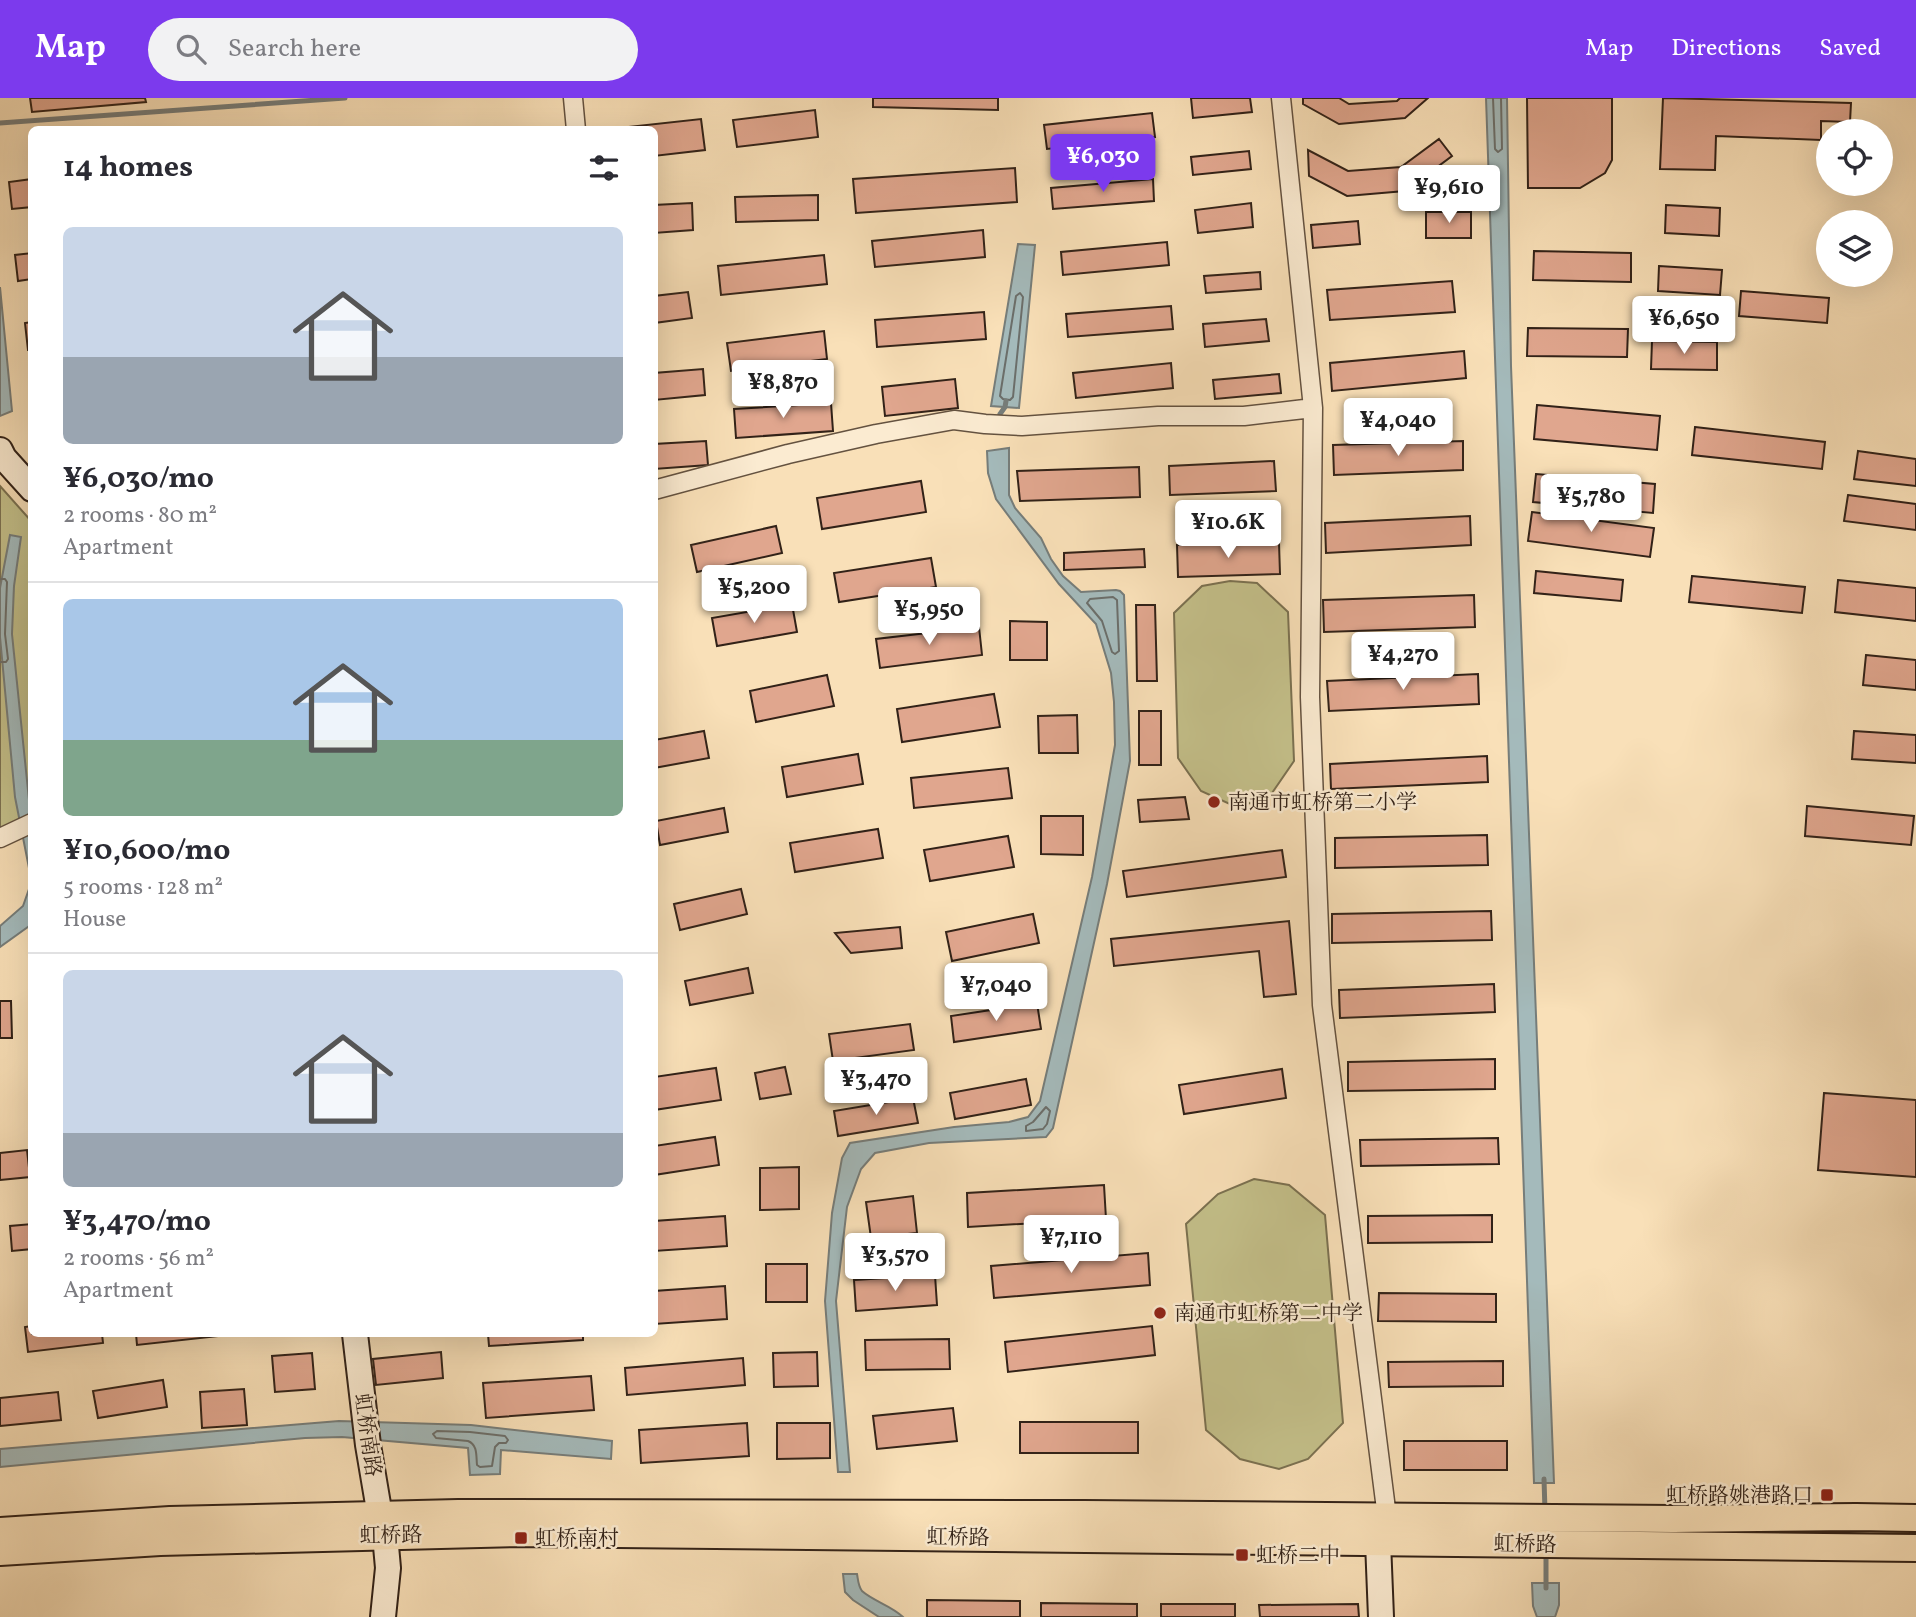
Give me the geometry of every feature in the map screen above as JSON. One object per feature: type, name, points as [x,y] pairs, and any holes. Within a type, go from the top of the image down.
[{"type":"main road","name":"虹桥路","points":[[0,1552],[383,1526],[458,1513],[1387,1517],[1531,1531]]},
{"type":"main road","name":"虹桥路","points":[[1557,1531],[1674,1520],[1916,1518]]},
{"type":"main road","name":"虹桥路","points":[[0,1531],[170,1520],[534,1533],[1378,1542],[1557,1531],[1916,1548]]},
{"type":"street","points":[[572,98],[576,126]]},
{"type":"street","points":[[1281,98],[1313,408],[1310,697],[1322,1005],[1387,1517]]},
{"type":"street","points":[[658,489],[876,433],[954,420],[1022,426],[1158,416],[1244,416],[1313,408]]},
{"type":"street","points":[[1,455],[28,485]]},
{"type":"street","points":[[7,835],[28,826]]},
{"type":"street","name":"虹桥南路","points":[[355,1337],[368,1445],[388,1568],[383,1617]]},
{"type":"street","points":[[1378,1542],[1381,1617]]},
{"type":"shaded area","points":[[0,486],[28,518],[28,831],[0,844]]},
{"type":"shaded area","points":[[1230,581],[1257,583],[1288,612],[1294,761],[1272,793],[1252,803],[1232,805],[1201,791],[1178,758],[1174,613],[1202,586]]},
{"type":"shaded area","points":[[1254,1179],[1289,1185],[1325,1215],[1343,1423],[1308,1459],[1279,1469],[1240,1459],[1206,1430],[1186,1224],[1218,1194]]},
{"type":"water","points":[[1486,98],[1507,98],[1511,366],[1554,1483],[1534,1483]]},
{"type":"water","points":[[1018,244],[1035,245],[1019,408],[991,406]]},
{"type":"water","points":[[0,287],[12,411],[0,416]]},
{"type":"water","points":[[1009,448],[1009,495],[1015,508],[1041,538],[1063,576],[1081,592],[1116,590],[1124,595],[1130,761],[1107,884],[1053,1128],[1046,1137],[929,1143],[875,1153],[861,1169],[847,1207],[836,1301],[850,1472],[838,1472],[825,1301],[832,1213],[842,1158],[850,1143],[954,1127],[1009,1122],[1028,1117],[1040,1101],[1092,877],[1115,745],[1111,673],[1096,624],[1059,584],[996,499],[988,473],[987,451]]},
{"type":"water","points":[[10,535],[21,537],[14,586],[12,634],[28,790],[28,863],[15,797],[0,637],[0,588]]},
{"type":"water","points":[[28,892],[28,927],[0,947],[0,926],[23,906]]},
{"type":"water","points":[[339,1421],[471,1425],[612,1441],[611,1459],[501,1450],[500,1474],[470,1475],[468,1448],[342,1437],[305,1438],[0,1467],[0,1449]]},
{"type":"water","points":[[843,1574],[857,1574],[862,1591],[903,1617],[879,1617],[853,1600],[845,1592]]},
{"type":"water","points":[[1532,1583],[1559,1583],[1559,1605],[1555,1617],[1537,1617],[1533,1606]]},
{"type":"building","points":[[30,98],[145,98],[146,102],[32,112]]},
{"type":"building","points":[[873,98],[998,98],[998,110],[873,107]]},
{"type":"building","points":[[1191,98],[1250,98],[1252,112],[1193,118]]},
{"type":"building","points":[[1303,98],[1339,98],[1349,104],[1397,101],[1400,98],[1428,98],[1405,118],[1339,124],[1303,104]]},
{"type":"building","points":[[1527,98],[1612,98],[1612,160],[1605,173],[1580,188],[1528,188]]},
{"type":"building","points":[[1663,98],[1851,103],[1850,119],[1816,119],[1816,140],[1716,136],[1715,170],[1660,169]]},
{"type":"building","points":[[815,110],[818,137],[737,147],[733,120]]},
{"type":"building","points":[[1152,113],[1155,137],[1047,149],[1044,125]]},
{"type":"building","points":[[701,119],[705,150],[658,156],[658,126],[637,126]]},
{"type":"building","points":[[1439,139],[1452,156],[1405,191],[1347,196],[1309,176],[1308,150],[1348,171],[1401,167]]},
{"type":"building","points":[[1249,151],[1251,169],[1193,175],[1191,157]]},
{"type":"building","points":[[1015,168],[1017,202],[856,213],[853,179]]},
{"type":"building","points":[[1153,179],[1154,201],[1053,209],[1051,188]]},
{"type":"building","points":[[28,180],[28,207],[12,209],[9,182]]},
{"type":"building","points":[[818,195],[818,220],[736,222],[735,197]]},
{"type":"building","points":[[692,203],[693,230],[658,233],[658,205]]},
{"type":"building","points":[[1251,203],[1253,227],[1198,233],[1195,210]]},
{"type":"building","points":[[1666,205],[1720,208],[1719,236],[1665,233]]},
{"type":"building","points":[[1426,212],[1471,212],[1471,238],[1426,238]]},
{"type":"building","points":[[1358,221],[1360,244],[1313,248],[1311,225]]},
{"type":"building","points":[[983,230],[985,257],[875,267],[872,241]]},
{"type":"building","points":[[1167,242],[1169,265],[1063,275],[1061,252]]},
{"type":"building","points":[[1534,251],[1631,253],[1631,282],[1533,280]]},
{"type":"building","points":[[28,253],[28,280],[18,281],[15,255]]},
{"type":"building","points":[[824,255],[827,284],[721,295],[718,266]]},
{"type":"building","points":[[1659,266],[1722,270],[1720,295],[1658,291]]},
{"type":"building","points":[[1260,272],[1261,289],[1206,293],[1204,276]]},
{"type":"building","points":[[1452,281],[1455,312],[1330,320],[1327,290]]},
{"type":"building","points":[[1741,291],[1829,298],[1827,323],[1739,316]]},
{"type":"building","points":[[688,292],[692,318],[658,322],[658,296]]},
{"type":"building","points":[[1171,306],[1173,329],[1068,337],[1066,314]]},
{"type":"building","points":[[984,312],[986,339],[877,347],[875,320]]},
{"type":"building","points":[[1266,319],[1269,341],[1205,347],[1203,324]]},
{"type":"building","points":[[25,323],[28,323],[28,350]]},
{"type":"building","points":[[1528,328],[1628,329],[1627,357],[1527,356]]},
{"type":"building","points":[[824,331],[827,359],[731,371],[727,343]]},
{"type":"building","points":[[1652,341],[1717,342],[1717,370],[1651,369]]},
{"type":"building","points":[[1464,351],[1466,378],[1332,391],[1330,363]]},
{"type":"building","points":[[1171,363],[1173,388],[1076,398],[1073,373]]},
{"type":"building","points":[[703,369],[705,395],[658,400],[658,373]]},
{"type":"building","points":[[1279,374],[1281,393],[1215,399],[1213,380]]},
{"type":"building","points":[[955,379],[958,408],[885,416],[882,387]]},
{"type":"building","points":[[831,403],[833,431],[736,438],[734,409]]},
{"type":"building","points":[[1537,405],[1660,416],[1657,450],[1534,439]]},
{"type":"building","points":[[1695,427],[1825,442],[1822,469],[1692,455]]},
{"type":"building","points":[[706,441],[708,465],[658,469],[658,444]]},
{"type":"building","points":[[1463,441],[1463,470],[1334,475],[1333,445]]},
{"type":"building","points":[[1858,451],[1916,459],[1916,486],[1854,479]]},
{"type":"building","points":[[1274,461],[1276,491],[1170,495],[1169,466]]},
{"type":"building","points":[[1139,467],[1140,497],[1020,501],[1017,471]]},
{"type":"building","points":[[1536,474],[1655,484],[1653,513],[1533,502]]},
{"type":"building","points":[[921,481],[926,512],[822,529],[817,498]]},
{"type":"building","points":[[1848,495],[1916,504],[1916,530],[1844,521]]},
{"type":"building","points":[[1532,512],[1654,528],[1650,557],[1528,541]]},
{"type":"building","points":[[1470,516],[1471,545],[1326,553],[1325,523]]},
{"type":"building","points":[[776,526],[782,553],[697,572],[691,545]]},
{"type":"building","points":[[1279,543],[1280,574],[1178,577],[1177,545]]},
{"type":"building","points":[[1144,549],[1145,567],[1064,570],[1064,553]]},
{"type":"building","points":[[931,558],[936,587],[839,602],[834,573]]},
{"type":"building","points":[[1536,571],[1623,580],[1621,601],[1534,593]]},
{"type":"building","points":[[1692,576],[1805,587],[1802,613],[1689,602]]},
{"type":"building","points":[[1838,580],[1916,588],[1916,621],[1835,612]]},
{"type":"building","points":[[1474,595],[1475,627],[1324,632],[1323,600]]},
{"type":"building","points":[[792,604],[797,632],[717,646],[712,618]]},
{"type":"building","points":[[1136,605],[1155,605],[1157,681],[1137,681]]},
{"type":"building","points":[[1010,621],[1047,622],[1047,660],[1010,660]]},
{"type":"building","points":[[979,627],[982,655],[880,668],[876,639]]},
{"type":"building","points":[[1866,655],[1916,660],[1916,690],[1863,685]]},
{"type":"building","points":[[1478,674],[1479,704],[1329,711],[1327,681]]},
{"type":"building","points":[[827,675],[834,706],[756,722],[750,691]]},
{"type":"building","points":[[994,694],[1000,727],[902,742],[897,709]]},
{"type":"building","points":[[1139,711],[1161,711],[1161,765],[1139,765]]},
{"type":"building","points":[[1077,715],[1078,753],[1039,753],[1038,716]]},
{"type":"building","points":[[704,731],[709,758],[658,767],[658,739]]},
{"type":"building","points":[[1854,731],[1916,735],[1916,763],[1852,759]]},
{"type":"building","points":[[858,754],[863,784],[787,797],[782,767]]},
{"type":"building","points":[[1487,756],[1488,782],[1331,789],[1330,764]]},
{"type":"building","points":[[1008,768],[1012,798],[914,808],[911,778]]},
{"type":"building","points":[[1185,797],[1189,819],[1140,822],[1138,800]]},
{"type":"building","points":[[1807,806],[1914,816],[1911,845],[1805,836]]},
{"type":"building","points":[[724,808],[728,832],[660,845],[658,821]]},
{"type":"building","points":[[1041,816],[1083,816],[1083,855],[1041,854]]},
{"type":"building","points":[[878,829],[883,858],[795,872],[790,843]]},
{"type":"building","points":[[1487,835],[1488,865],[1335,868],[1335,838]]},
{"type":"building","points":[[1008,836],[1014,867],[930,881],[924,850]]},
{"type":"building","points":[[1282,850],[1286,877],[1127,897],[1123,871]]},
{"type":"building","points":[[741,889],[747,914],[680,930],[674,904]]},
{"type":"building","points":[[1491,911],[1492,940],[1332,943],[1332,914]]},
{"type":"building","points":[[1033,914],[1039,943],[952,961],[946,932]]},
{"type":"building","points":[[1289,921],[1296,994],[1264,997],[1259,951],[1114,966],[1111,939]]},
{"type":"building","points":[[900,927],[902,948],[851,953],[835,933]]},
{"type":"building","points":[[748,968],[753,993],[690,1005],[685,981]]},
{"type":"building","points":[[1494,984],[1495,1012],[1340,1018],[1339,990]]},
{"type":"building","points":[[0,1001],[11,1001],[12,1038],[0,1038]]},
{"type":"building","points":[[1037,1003],[1041,1029],[954,1042],[951,1016]]},
{"type":"building","points":[[910,1024],[914,1050],[833,1061],[829,1034]]},
{"type":"building","points":[[1495,1059],[1495,1089],[1348,1091],[1348,1062]]},
{"type":"building","points":[[785,1067],[791,1094],[760,1099],[755,1073]]},
{"type":"building","points":[[716,1068],[721,1100],[658,1109],[658,1076]]},
{"type":"building","points":[[1282,1069],[1286,1098],[1184,1114],[1179,1085]]},
{"type":"building","points":[[1026,1079],[1031,1105],[955,1119],[950,1093]]},
{"type":"building","points":[[1824,1093],[1916,1100],[1916,1177],[1818,1170]]},
{"type":"building","points":[[913,1098],[918,1123],[838,1136],[834,1111]]},
{"type":"building","points":[[715,1137],[719,1165],[658,1174],[658,1145]]},
{"type":"building","points":[[1498,1138],[1499,1164],[1361,1166],[1360,1140]]},
{"type":"building","points":[[27,1150],[28,1177],[0,1180],[0,1153]]},
{"type":"building","points":[[799,1167],[799,1209],[760,1210],[760,1168]]},
{"type":"building","points":[[1104,1185],[1106,1219],[968,1227],[967,1193]]},
{"type":"building","points":[[913,1196],[917,1233],[871,1238],[866,1202]]},
{"type":"building","points":[[1492,1215],[1492,1242],[1368,1243],[1368,1216]]},
{"type":"building","points":[[725,1216],[727,1246],[658,1251],[658,1221]]},
{"type":"building","points":[[28,1224],[28,1249],[12,1251],[10,1226]]},
{"type":"building","points":[[1148,1253],[1150,1285],[994,1298],[991,1266]]},
{"type":"building","points":[[766,1264],[807,1264],[807,1302],[766,1302]]},
{"type":"building","points":[[935,1275],[937,1305],[856,1311],[854,1280]]},
{"type":"building","points":[[725,1286],[727,1319],[658,1324],[658,1291]]},
{"type":"building","points":[[1379,1293],[1496,1294],[1496,1322],[1378,1321]]},
{"type":"building","points":[[1152,1326],[1155,1355],[1008,1372],[1005,1342]]},
{"type":"building","points":[[25,1327],[28,1327],[28,1337],[102,1337],[103,1343],[28,1352]]},
{"type":"building","points":[[136,1337],[210,1337],[137,1345]]},
{"type":"building","points":[[488,1337],[583,1337],[583,1340],[489,1346]]},
{"type":"building","points":[[949,1339],[950,1369],[866,1370],[865,1340]]},
{"type":"building","points":[[441,1352],[443,1378],[376,1385],[373,1359]]},
{"type":"building","points":[[817,1352],[818,1386],[774,1387],[773,1353]]},
{"type":"building","points":[[312,1353],[315,1389],[275,1392],[272,1356]]},
{"type":"building","points":[[743,1358],[745,1385],[627,1395],[625,1368]]},
{"type":"building","points":[[1503,1361],[1503,1386],[1389,1387],[1388,1362]]},
{"type":"building","points":[[591,1376],[594,1410],[486,1418],[483,1383]]},
{"type":"building","points":[[163,1380],[167,1407],[98,1418],[93,1391]]},
{"type":"building","points":[[244,1389],[247,1425],[202,1428],[200,1392]]},
{"type":"building","points":[[58,1392],[61,1420],[0,1426],[0,1398]]},
{"type":"building","points":[[953,1408],[957,1441],[877,1449],[873,1416]]},
{"type":"building","points":[[1020,1422],[1138,1422],[1138,1453],[1020,1453]]},
{"type":"building","points":[[747,1423],[749,1456],[641,1463],[639,1430]]},
{"type":"building","points":[[777,1423],[830,1423],[830,1458],[777,1459]]},
{"type":"building","points":[[1404,1441],[1507,1441],[1507,1470],[1404,1470]]},
{"type":"building","points":[[927,1600],[1020,1601],[1020,1617],[927,1617]]},
{"type":"building","points":[[1041,1603],[1137,1604],[1137,1617],[1041,1617]]},
{"type":"building","points":[[1161,1604],[1235,1604],[1235,1617],[1161,1617]]},
{"type":"building","points":[[1358,1604],[1359,1617],[1260,1617],[1259,1605]]},
{"type":"waterway","points":[[0,123],[345,98]]},
{"type":"waterway","points":[[1000,414],[1006,401]]},
{"type":"waterway","points":[[1544,1479],[1545,1511]]},
{"type":"waterway","points":[[1546,1553],[1546,1588]]},
{"type":"place","name":"南通市虹桥第二小学","points":[[1214,802]]},
{"type":"place","name":"南通市虹桥第二中学","points":[[1160,1313]]},
{"type":"place","name":"虹桥路姚港路口","points":[[1827,1495]]},
{"type":"place","name":"虹桥南村","points":[[521,1538]]},
{"type":"place","name":"虹桥二中","points":[[1242,1555]]}]
